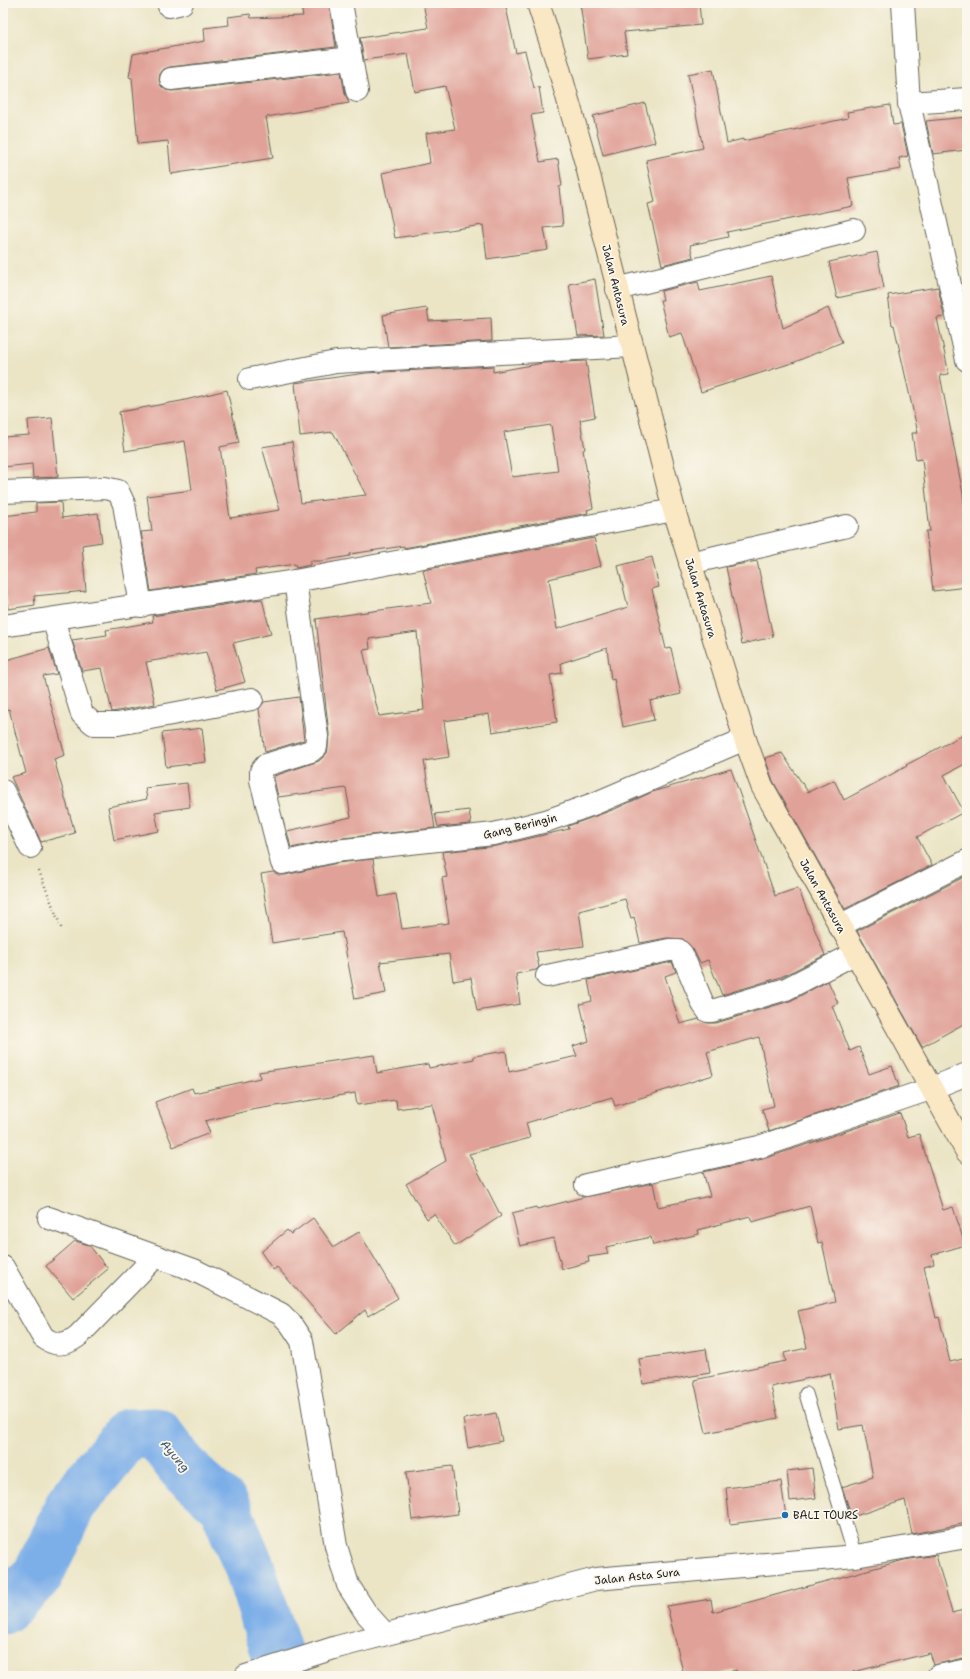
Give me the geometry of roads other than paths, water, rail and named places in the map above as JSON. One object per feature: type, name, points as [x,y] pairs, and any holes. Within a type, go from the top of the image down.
[{"type":"main road","name":"Jalan Antasura","points":[[538,3],[558,65],[674,510],[745,739],[762,786],[839,926],[856,953],[930,1089],[967,1152]]},
{"type":"street","points":[[341,3],[357,91]]},
{"type":"street","points":[[904,3],[909,103],[967,360]]},
{"type":"street","points":[[171,79],[350,58]]},
{"type":"street","points":[[909,103],[967,99]]},
{"type":"street","points":[[617,289],[854,230]]},
{"type":"street","points":[[250,379],[336,362],[632,346]]},
{"type":"street","points":[[3,492],[105,488],[118,491],[124,504],[141,606]]},
{"type":"street","points":[[3,626],[141,606],[295,581],[674,510]]},
{"type":"street","points":[[690,563],[846,526]]},
{"type":"street","name":"Gang Beringin","points":[[295,581],[317,736],[316,747],[311,751],[266,765],[261,771],[261,780],[282,863],[335,851],[494,834],[546,821],[596,803],[745,739]]},
{"type":"street","points":[[53,619],[82,714],[94,724],[118,724],[252,700]]},
{"type":"street","points":[[3,791],[30,847]]},
{"type":"street","points":[[839,926],[967,861]]},
{"type":"street","points":[[548,976],[669,950],[678,950],[682,954],[703,1004],[708,1011],[712,1012],[786,989],[856,953]]},
{"type":"street","points":[[586,1185],[759,1147],[930,1089],[967,1074]]},
{"type":"street","points":[[49,1218],[194,1270],[270,1307],[290,1323],[302,1342],[336,1546],[348,1585],[366,1613],[385,1634]]},
{"type":"street","points":[[3,1267],[43,1337],[50,1343],[60,1345],[69,1343],[78,1336],[155,1257]]},
{"type":"street","name":"Jalan Asta Sura","points":[[246,1676],[337,1647],[596,1579],[855,1556],[967,1538]]},
{"type":"street","points":[[938,1676],[967,1670]]},
{"type":"lane","points":[[806,1394],[855,1556]]},
{"type":"waterway","name":"Ayung","points":[[3,1609],[38,1575],[71,1504],[128,1434],[156,1433],[182,1467],[224,1505],[250,1569],[284,1676]]},
{"type":"place","name":"BALI TOURS","points":[[785,1515]]}]
